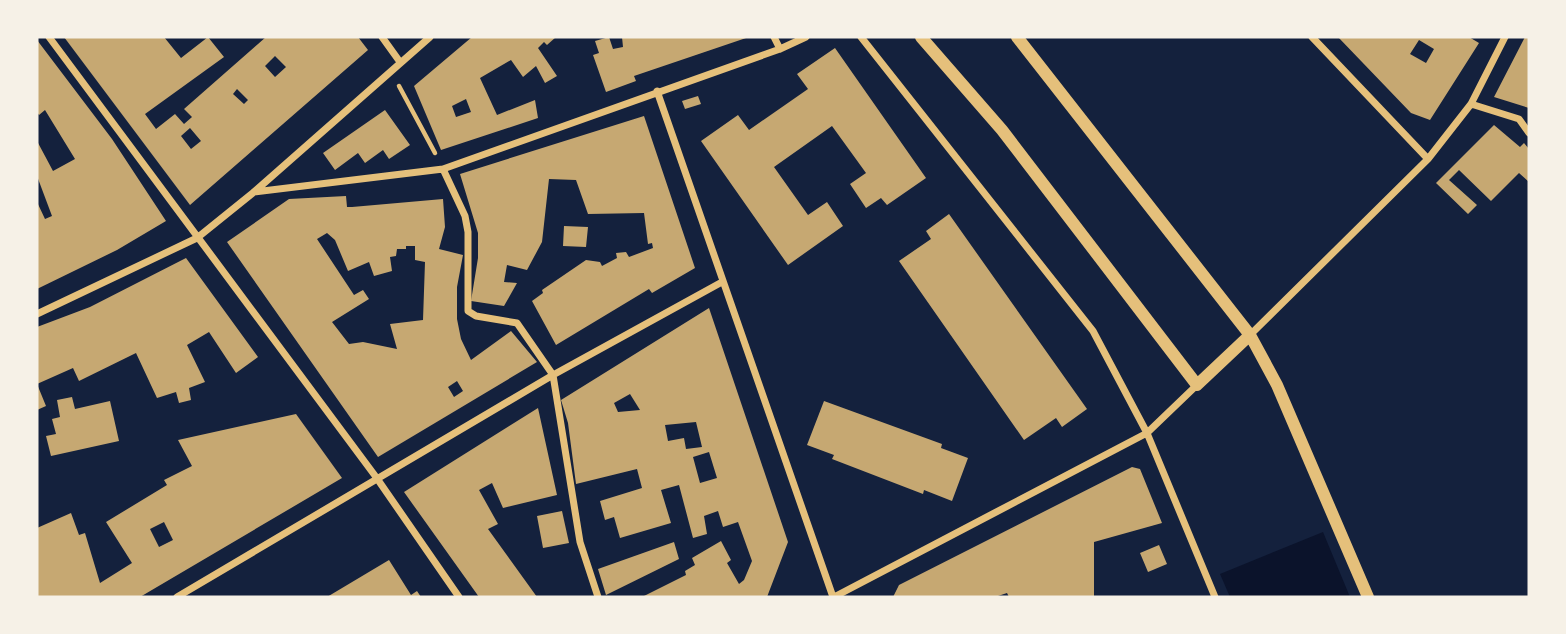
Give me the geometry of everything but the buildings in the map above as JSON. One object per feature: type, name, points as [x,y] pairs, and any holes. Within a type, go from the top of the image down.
[{"type":"street","points":[[49,37],[376,477],[459,597]]},
{"type":"street","points":[[382,37],[400,62]]},
{"type":"street","points":[[37,314],[197,238],[254,192],[430,37]]},
{"type":"street","points":[[774,37],[779,49]]},
{"type":"street","points":[[779,49],[790,37]]},
{"type":"street","points":[[254,192],[443,169],[806,37]]},
{"type":"street","points":[[861,37],[1084,320],[1117,373],[1147,433],[1215,597]]},
{"type":"street","points":[[921,37],[1002,130],[1197,385]]},
{"type":"street","points":[[1017,37],[1250,335],[1277,385],[1367,597]]},
{"type":"street","points":[[1312,37],[1428,159]]},
{"type":"street","points":[[657,91],[810,538],[834,597],[1147,433],[1428,159],[1471,104],[1505,37]]},
{"type":"street","points":[[1471,104],[1519,119],[1529,133]]},
{"type":"street","points":[[443,169],[465,216],[468,232],[468,311],[476,316],[517,323],[553,375],[580,542],[598,597]]},
{"type":"street","points":[[177,597],[376,477],[722,282]]},
{"type":"path","points":[[390,71],[443,169]]},
{"type":"water","points":[[1323,532],[1350,597],[1230,597],[1220,574]]}]
